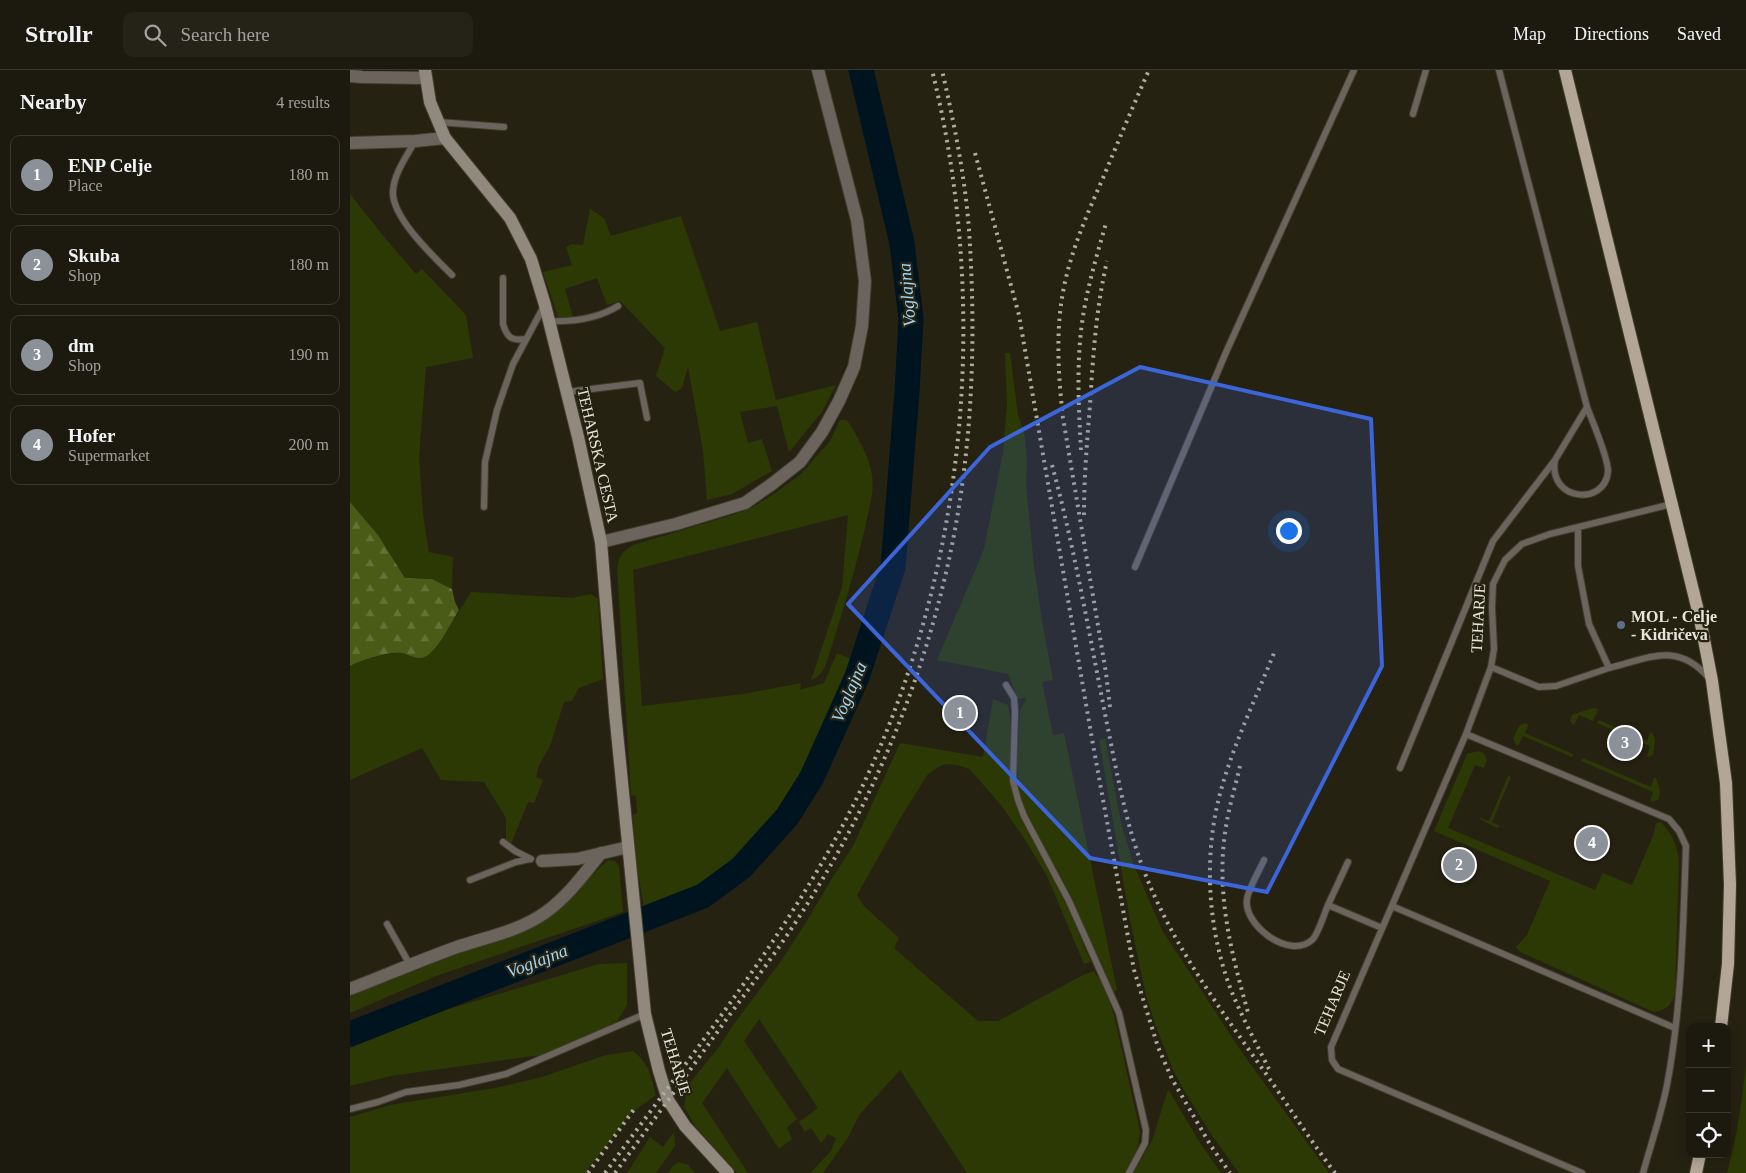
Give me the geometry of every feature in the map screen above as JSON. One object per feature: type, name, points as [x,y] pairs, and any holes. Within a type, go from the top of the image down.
[{"type":"main road","points":[[1565,70],[1700,619],[1712,681],[1726,783],[1730,885],[1728,964],[1721,1023]]},
{"type":"main road","points":[[1696,1173],[1699,1158]]},
{"type":"street","points":[[601,542],[676,524],[745,503],[800,462],[822,432],[839,401],[854,367],[862,326],[864,281],[858,220],[818,70]]},
{"type":"street","points":[[350,76],[362,78],[425,74]]},
{"type":"street","name":"TEHARSKA CESTA","points":[[425,74],[430,102],[445,138],[510,218],[531,259],[567,392],[601,542],[632,882]]},
{"type":"street","points":[[350,143],[445,138]]},
{"type":"street","points":[[536,860],[578,859],[628,847]]},
{"type":"street","points":[[350,989],[410,965],[509,931],[545,912],[566,894],[601,854]]},
{"type":"street","name":"TEHARJE","points":[[632,882],[645,1014],[668,1100],[685,1126],[728,1173]]},
{"type":"lane","points":[[1135,567],[1226,350],[1354,70]]},
{"type":"lane","points":[[1413,114],[1426,70]]},
{"type":"lane","points":[[1499,70],[1587,408],[1607,460],[1608,472],[1605,481],[1599,488],[1589,494],[1577,495],[1561,487],[1555,478],[1555,460]]},
{"type":"lane","points":[[438,122],[504,127]]},
{"type":"lane","points":[[415,141],[396,177],[393,192],[396,209],[433,257],[452,275]]},
{"type":"lane","points":[[503,278],[503,324],[505,331],[516,341],[526,340]]},
{"type":"lane","points":[[484,507],[486,462],[497,410],[513,364],[544,305]]},
{"type":"lane","points":[[549,322],[562,322],[598,316],[618,306]]},
{"type":"lane","points":[[567,392],[640,383],[647,418]]},
{"type":"lane","points":[[1400,768],[1493,541],[1555,460],[1587,408]]},
{"type":"lane","name":"TEHARJE","points":[[1582,1173],[1338,1069],[1332,1060],[1331,1048],[1466,734],[1491,667],[1494,649],[1493,584],[1505,560],[1522,544],[1550,534],[1672,504]]},
{"type":"lane","points":[[1578,526],[1578,566],[1589,624],[1609,668]]},
{"type":"lane","points":[[1491,667],[1539,687],[1556,686],[1609,668],[1660,655],[1680,656],[1698,665],[1712,681]]},
{"type":"lane","points":[[1006,685],[1014,698],[1013,781],[1024,816],[1062,886],[1119,1013],[1146,1130],[1145,1143],[1129,1173]]},
{"type":"lane","points":[[1466,734],[1669,819],[1679,830],[1686,846],[1682,954],[1675,1028],[1667,1085],[1643,1173]]},
{"type":"lane","points":[[503,842],[515,851],[536,860]]},
{"type":"lane","points":[[470,880],[516,862],[536,860]]},
{"type":"lane","points":[[1264,860],[1246,899],[1250,915],[1261,932],[1289,947],[1303,946],[1314,939],[1348,862]]},
{"type":"lane","points":[[1328,905],[1382,928]]},
{"type":"lane","points":[[1392,906],[1675,1028]]},
{"type":"lane","points":[[388,924],[410,965]]},
{"type":"lane","points":[[350,1109],[406,1092],[459,1085],[506,1074],[645,1014]]},
{"type":"highlighted area","points":[[1140,367],[1371,419],[1382,666],[1267,892],[1090,858],[848,604],[990,447]]},
{"type":"green space","points":[[350,194],[416,274],[422,269],[466,315],[473,358],[426,367],[419,458],[423,514],[429,552],[453,557],[452,589],[432,579],[405,578],[378,535],[350,502]]},
{"type":"green space","points":[[590,209],[604,218],[611,236],[681,216],[720,331],[757,322],[776,400],[836,385],[822,412],[789,452],[777,406],[740,412],[748,443],[762,439],[772,471],[732,494],[707,500],[703,451],[688,367],[682,388],[675,392],[656,376],[665,348],[620,301],[607,305],[597,278],[565,289],[573,317],[558,317],[543,272],[572,265],[566,247],[572,244],[583,245]]},
{"type":"green space","points":[[1005,353],[1010,353],[1018,415],[1025,436],[1026,485],[1034,566],[1053,680],[1042,682],[1053,735],[1064,733],[1117,990],[1113,992],[1062,880],[1026,815],[1018,784],[1017,764],[1020,710],[1026,700],[1025,698],[1018,699],[1008,674],[937,660],[984,549],[1003,452],[1007,403]]},
{"type":"green space","points":[[840,420],[846,420],[849,423],[863,448],[871,468],[873,488],[861,546],[841,615],[825,667],[816,678],[811,680],[842,587],[848,515],[633,570],[642,706],[743,694],[801,683],[800,690],[824,683],[837,653],[851,659],[787,801],[735,857],[701,885],[673,899],[644,908],[636,861],[633,815],[637,813],[636,796],[631,795],[617,569],[620,558],[633,545],[736,514],[774,494],[801,474],[830,441]]},
{"type":"green space","points":[[350,502],[378,535],[405,578],[432,579],[452,589],[459,610],[437,646],[425,657],[418,658],[402,653],[390,653],[350,666]]},
{"type":"green space","points":[[471,592],[572,598],[591,594],[598,599],[603,679],[579,688],[572,701],[564,702],[550,746],[539,765],[536,777],[543,780],[534,803],[528,802],[511,844],[506,840],[506,818],[484,782],[441,780],[422,748],[350,780],[350,666],[368,659],[390,654],[402,653],[418,658],[424,657],[432,651],[444,635]]},
{"type":"green space","points":[[993,699],[1008,705],[1011,728],[1013,788],[1018,810],[1026,829],[1068,907],[1091,962],[1084,964],[1047,876],[1024,838],[1001,805],[974,774],[969,769],[958,765],[946,764],[928,774],[901,817],[857,895],[864,906],[899,938],[894,948],[978,1021],[998,1021],[1083,975],[1094,971],[1101,978],[1114,1015],[1140,1131],[1137,1148],[1126,1173],[967,1173],[900,1070],[860,1114],[847,1139],[823,1173],[810,1173],[831,1151],[836,1138],[828,1134],[821,1143],[811,1128],[805,1132],[799,1122],[818,1108],[759,1019],[744,1041],[797,1119],[787,1127],[792,1139],[779,1149],[727,1068],[702,1103],[748,1173],[737,1173],[696,1127],[684,1107],[688,1085],[719,1047],[781,961],[805,924],[853,846],[900,743],[983,757]]},
{"type":"green space","points":[[1593,708],[1598,709],[1593,721],[1579,715],[1574,725],[1570,721],[1572,715]]},
{"type":"green space","points":[[1599,720],[1647,741],[1652,732],[1655,740],[1653,755],[1647,757],[1650,746],[1597,723]]},
{"type":"green space","points":[[1525,723],[1528,725],[1525,733],[1573,754],[1572,757],[1523,736],[1517,746],[1513,739],[1519,726]]},
{"type":"green space","points":[[1105,738],[1121,822],[1133,863],[1162,930],[1241,1051],[1329,1173],[1239,1173],[1211,1134],[1173,1070],[1146,995],[1130,920],[1099,740]]},
{"type":"green space","points":[[1478,751],[1484,753],[1487,760],[1484,768],[1475,765],[1448,828],[1595,890],[1603,873],[1632,885],[1653,836],[1656,823],[1661,822],[1671,835],[1679,859],[1675,994],[1668,1007],[1654,1012],[1520,952],[1516,947],[1527,935],[1550,881],[1434,831],[1467,754]]},
{"type":"green space","points":[[1583,758],[1651,787],[1654,778],[1656,778],[1660,790],[1659,799],[1653,802],[1650,801],[1653,792],[1581,761]]},
{"type":"green space","points":[[1508,776],[1511,777],[1492,822],[1500,826],[1497,828],[1480,818],[1489,821]]},
{"type":"green space","points":[[608,860],[615,861],[619,866],[623,912],[436,976],[350,1013],[350,994],[467,948],[569,897]]},
{"type":"green space","points":[[627,963],[627,1005],[607,1033],[597,1038],[541,1055],[391,1076],[350,1086],[350,1048],[442,1011],[599,964]]},
{"type":"green space","points":[[633,1051],[646,1065],[656,1095],[631,1113],[585,1173],[350,1173],[350,1117],[390,1105],[495,1088],[542,1077],[606,1055]]},
{"type":"green space","points":[[1746,1064],[1746,1173],[1727,1173],[1734,1146]]},
{"type":"green space","points":[[1168,1089],[1200,1143],[1221,1173],[1133,1173],[1152,1141]]},
{"type":"green space","points":[[674,1132],[675,1146],[656,1173],[627,1173],[650,1137],[663,1147]]},
{"type":"green space","points":[[679,1162],[688,1165],[695,1173],[668,1173]]},
{"type":"waterway","name":"Voglajna","points":[[350,1034],[703,896],[741,868],[787,817],[812,777],[857,677],[893,567],[907,392],[911,319],[902,243],[861,70]]},
{"type":"railway","points":[[605,1173],[727,1008],[812,880],[837,836],[880,747],[914,655],[939,560],[955,462],[963,363],[961,264],[951,166],[932,70]]},
{"type":"railway","points":[[615,1173],[781,943],[811,898],[841,847],[868,794],[892,740],[914,684],[932,627],[947,570],[958,511],[969,425],[972,342],[972,286],[965,190],[942,70]]},
{"type":"railway","points":[[1110,707],[1106,673],[1063,418],[1059,367],[1060,315],[1068,269],[1077,242],[1149,70]]},
{"type":"railway","points":[[975,153],[1019,315],[1134,970],[1158,1047],[1172,1079],[1211,1146],[1230,1173]]},
{"type":"railway","points":[[1081,450],[1078,382],[1082,327],[1090,282],[1106,223]]},
{"type":"railway","points":[[1084,515],[1094,351],[1100,297],[1107,261]]},
{"type":"railway","points":[[1052,465],[1075,562],[1121,791],[1134,841],[1150,886],[1163,914],[1210,994],[1335,1173]]},
{"type":"railway","points":[[1269,1069],[1231,990],[1224,968],[1213,923],[1210,876],[1213,829],[1222,786],[1235,747],[1274,653]]},
{"type":"railway","points":[[1240,766],[1226,824],[1223,880],[1227,926],[1249,1016]]},
{"type":"railway","points":[[588,1173],[635,1108]]},
{"type":"place","name":"MOL - Celje - Kidričeva","points":[[1621,625]]},
{"type":"place","name":"ENP Celje","points":[[960,713]]},
{"type":"place","name":"dm","points":[[1625,743]]},
{"type":"place","name":"Hofer","points":[[1592,843]]},
{"type":"place","name":"Skuba","points":[[1459,865]]}]
